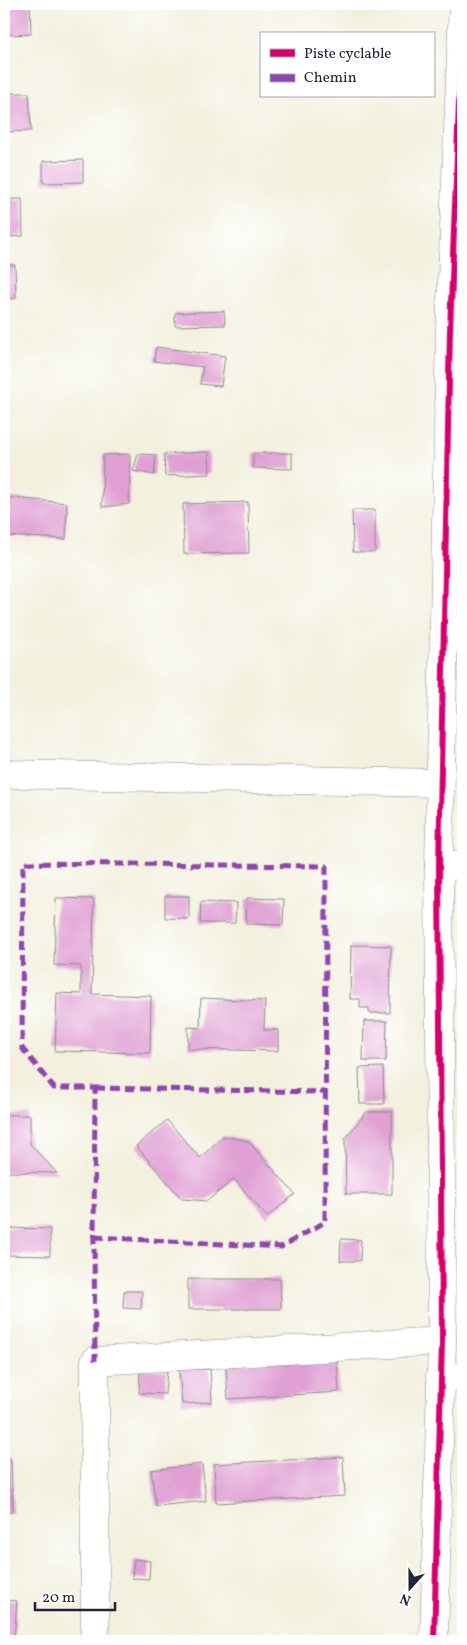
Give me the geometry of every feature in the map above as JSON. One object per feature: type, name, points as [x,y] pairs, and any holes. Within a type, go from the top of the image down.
[{"type":"street","points":[[434,1641],[452,1377],[442,1341],[451,865],[440,783],[450,330],[463,4]]},
{"type":"street","points":[[4,774],[440,783]]},
{"type":"street","points":[[95,1641],[95,1361],[442,1341]]},
{"type":"building","points":[[4,4],[30,4],[31,34],[4,35]]},
{"type":"building","points":[[4,93],[29,93],[31,131],[4,132]]},
{"type":"building","points":[[83,160],[83,182],[43,183],[43,161]]},
{"type":"building","points":[[4,199],[22,199],[23,236],[4,237]]},
{"type":"building","points":[[4,265],[15,265],[16,298],[4,299]]},
{"type":"building","points":[[224,311],[225,325],[175,326],[175,313]]},
{"type":"building","points":[[156,347],[225,356],[221,386],[200,384],[203,367],[154,361]]},
{"type":"building","points":[[209,452],[210,474],[165,476],[164,454]]},
{"type":"building","points":[[253,453],[292,453],[292,469],[253,468]]},
{"type":"building","points":[[130,454],[129,504],[102,507],[103,455]]},
{"type":"building","points":[[138,454],[156,455],[154,475],[133,471]]},
{"type":"building","points":[[4,497],[67,503],[66,539],[4,536]]},
{"type":"building","points":[[248,502],[249,553],[184,554],[183,504]]},
{"type":"building","points":[[352,510],[375,510],[375,552],[353,552]]},
{"type":"building","points":[[165,896],[189,896],[189,919],[165,918]]},
{"type":"building","points":[[56,898],[94,899],[92,994],[151,996],[150,1053],[55,1051],[57,993],[81,994],[81,966],[54,965]]},
{"type":"building","points":[[247,898],[284,899],[283,925],[246,924]]},
{"type":"building","points":[[201,902],[236,903],[235,923],[200,923]]},
{"type":"building","points":[[351,945],[391,946],[390,1013],[369,1013],[369,1008],[360,1008],[360,999],[350,999]]},
{"type":"building","points":[[201,998],[265,1001],[264,1030],[278,1030],[278,1051],[188,1049],[188,1027],[200,1028]]},
{"type":"building","points":[[364,1021],[387,1021],[386,1061],[363,1061]]},
{"type":"building","points":[[383,1067],[384,1104],[360,1104],[359,1068]]},
{"type":"building","points":[[366,1112],[392,1112],[392,1194],[346,1194],[345,1139]]},
{"type":"building","points":[[4,1115],[30,1115],[30,1144],[57,1173],[4,1172]]},
{"type":"building","points":[[167,1120],[200,1158],[223,1136],[248,1141],[295,1194],[267,1217],[234,1179],[207,1201],[182,1199],[136,1146]]},
{"type":"building","points":[[4,1228],[50,1229],[50,1256],[4,1255]]},
{"type":"building","points":[[341,1239],[361,1240],[360,1261],[340,1261]]},
{"type":"building","points":[[188,1279],[280,1279],[281,1309],[188,1309]]},
{"type":"building","points":[[124,1291],[142,1291],[141,1309],[123,1308]]},
{"type":"building","points":[[337,1357],[339,1392],[228,1399],[226,1365]]},
{"type":"building","points":[[140,1369],[167,1371],[165,1394],[139,1393]]},
{"type":"building","points":[[210,1369],[212,1402],[182,1404],[179,1370]]},
{"type":"building","points":[[343,1457],[345,1496],[216,1503],[214,1464]]},
{"type":"building","points":[[4,1459],[11,1459],[13,1512],[4,1513]]},
{"type":"building","points":[[202,1464],[206,1501],[156,1506],[151,1470]]},
{"type":"building","points":[[134,1559],[150,1561],[149,1579],[132,1578]]},
{"type":"building","points":[[4,1600],[17,1601],[14,1641],[4,1641]]},
{"type":"marked path","points":[[94,1237],[281,1247],[325,1222],[326,866],[23,863],[22,1048],[54,1088],[95,1088],[94,1237],[95,1361]]},
{"type":"marked path","points":[[95,1088],[325,1092]]},
{"type":"cycle path","points":[[434,1641],[442,1341],[439,865],[450,330],[463,4]]}]
